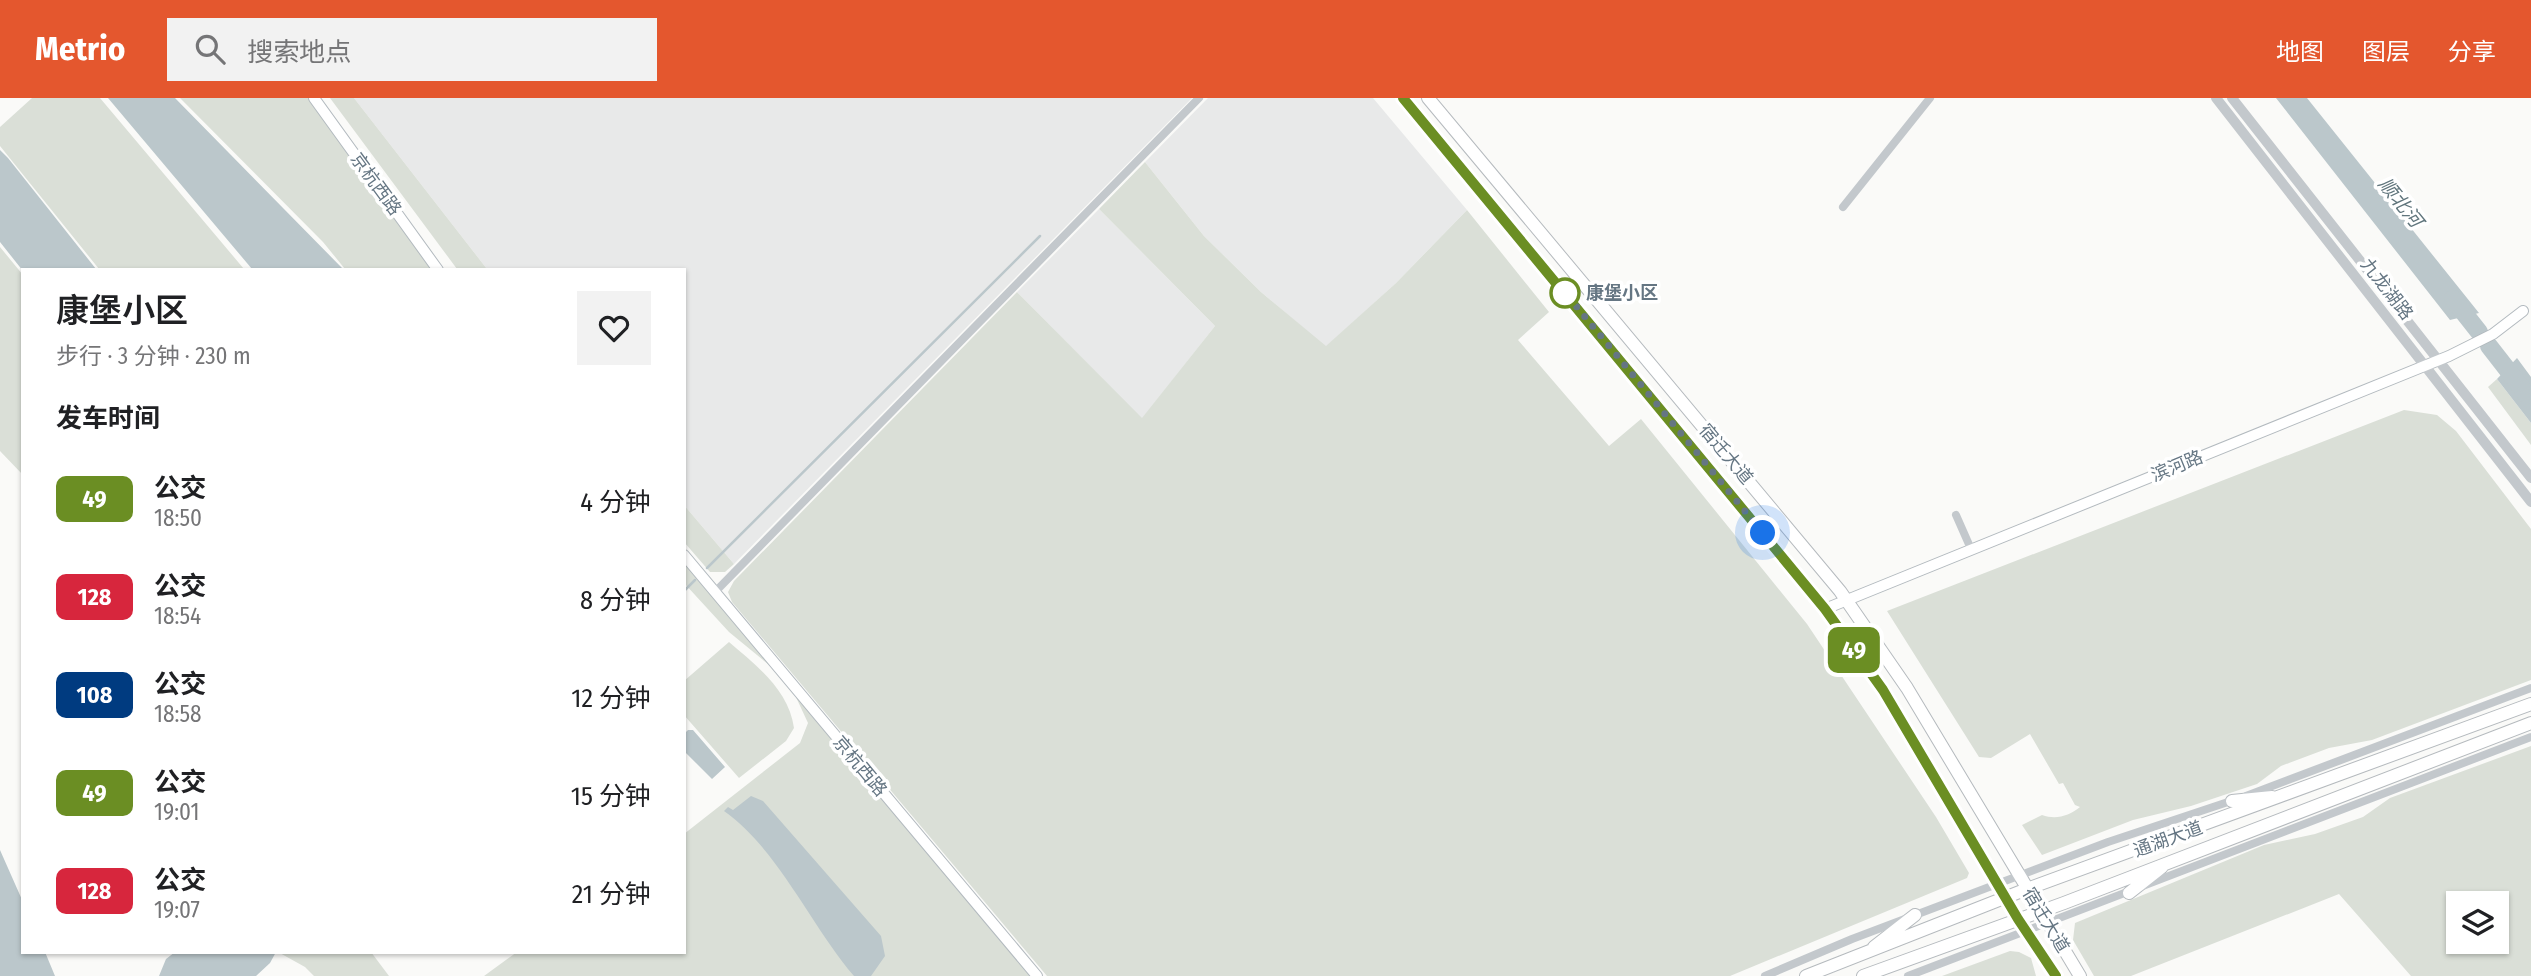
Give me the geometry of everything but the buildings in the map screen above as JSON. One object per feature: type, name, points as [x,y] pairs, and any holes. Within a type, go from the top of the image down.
[{"type":"main road","name":"京杭西路","points":[[314,98],[437,268]]},
{"type":"main road","name":"宿迁大道","points":[[1403,98],[1825,609],[1889,700],[2018,919],[2056,976]]},
{"type":"main road","name":"宿迁大道","points":[[1428,98],[1846,599],[1907,688],[2080,976]]},
{"type":"main road","name":"滨河路","points":[[1825,609],[2427,365],[2493,334],[2523,311]]},
{"type":"main road","name":"京杭西路","points":[[686,557],[1037,976]]},
{"type":"main road","points":[[2501,716],[2531,693]]},
{"type":"main road","name":"通湖大道","points":[[1806,976],[2027,890],[2531,705]]},
{"type":"main road","name":"通湖大道","points":[[1863,976],[2531,723]]},
{"type":"main road","points":[[2232,801],[2286,796]]},
{"type":"main road","points":[[2129,892],[2171,860]]},
{"type":"main road","points":[[2105,862],[2096,869],[2093,876],[2099,882],[2111,884]]},
{"type":"main road","points":[[1867,953],[1915,915]]},
{"type":"main road","points":[[1939,925],[1950,936],[1946,945]]},
{"type":"street","points":[[716,591],[1199,98]]},
{"type":"street","points":[[1843,206],[1930,98]]},
{"type":"street","name":"九龙湖路","points":[[2216,98],[2427,365],[2531,502]]},
{"type":"street","name":"九龙湖路","points":[[2232,98],[2531,478]]},
{"type":"street","points":[[1956,515],[1971,549]]},
{"type":"street","points":[[1765,976],[1915,915],[2108,842],[2232,801],[2531,688]]},
{"type":"street","points":[[1908,976],[2129,892],[2240,846],[2531,737]]},
{"type":"shaded area","points":[[32,98],[100,98],[243,268],[98,268],[0,146],[0,127]]},
{"type":"shaded area","points":[[108,98],[175,98],[342,268],[251,268]]},
{"type":"shaded area","points":[[180,98],[309,98],[431,268],[344,268],[323,242]]},
{"type":"shaded area","points":[[330,98],[354,98],[486,268],[456,268]]},
{"type":"shaded area","points":[[354,98],[1192,98],[734,564],[686,507],[686,268],[486,268]]},
{"type":"shaded area","points":[[1208,98],[1373,98],[1467,210],[1396,283],[1326,347],[1261,292],[1204,236],[1145,162]]},
{"type":"shaded area","points":[[2276,98],[2307,98],[2479,313],[2450,320]]},
{"type":"shaded area","points":[[0,150],[95,268],[21,268],[0,242]]},
{"type":"shaded area","points":[[1145,162],[1204,236],[1261,292],[1326,346],[1396,283],[1467,210],[1549,312],[1518,340],[1609,446],[1641,419],[1807,624],[1936,817],[1969,873],[1967,878],[1730,976],[1047,976],[732,602],[728,592],[734,581],[1017,292],[1142,418],[1215,326],[1099,209]]},
{"type":"shaded area","points":[[1099,209],[1215,326],[1142,419],[1017,292]]},
{"type":"shaded area","points":[[0,247],[21,273],[21,473],[0,451]]},
{"type":"shaded area","points":[[2517,358],[2531,377],[2531,423],[2497,379]]},
{"type":"shaded area","points":[[2497,379],[2531,423],[2531,445],[2488,387]]},
{"type":"shaded area","points":[[2404,410],[2437,415],[2456,431],[2531,529],[2531,680],[2372,740],[2329,748],[2281,766],[2257,784],[2191,806],[2133,820],[2042,855],[2022,825],[2042,815],[2062,816],[2080,807],[2075,805],[2063,783],[2059,784],[2030,734],[1991,758],[1979,757],[1887,611]]},
{"type":"shaded area","points":[[686,507],[734,564],[725,572],[710,572],[686,544]]},
{"type":"shaded area","points":[[686,564],[774,669],[729,632],[686,585]]},
{"type":"shaded area","points":[[729,642],[770,679],[786,702],[794,728],[786,741],[739,778],[686,717],[686,679]]},
{"type":"shaded area","points":[[795,695],[1031,976],[484,976],[514,954],[686,954],[686,832],[800,743],[808,723]]},
{"type":"shaded area","points":[[693,730],[725,767],[712,779],[686,753],[686,732]]},
{"type":"shaded area","points":[[2531,746],[2531,976],[2411,976],[2339,894],[2131,976],[2094,976],[2073,940],[2075,923],[2264,845],[2315,834],[2363,817],[2390,798]]},
{"type":"shaded area","points":[[751,796],[763,801],[881,936],[885,956],[871,976],[854,976],[778,867],[743,827],[724,811],[728,807],[733,810]]},
{"type":"shaded area","points":[[0,850],[21,897],[21,954],[46,954],[55,976],[0,976]]},
{"type":"shaded area","points":[[2010,951],[2031,958],[2036,976],[1942,976]]},
{"type":"shaded area","points":[[172,954],[275,954],[270,963],[256,976],[159,976],[166,959]]},
{"type":"shaded area","points":[[282,954],[372,954],[389,976],[314,976],[305,967]]},
{"type":"waterway","points":[[707,568],[1040,236]]},
{"type":"waterway","name":"顺北河","points":[[2453,299],[2479,332]]},
{"type":"waterway","name":"顺北河","points":[[2489,346],[2531,400]]},
{"type":"waterway","points":[[686,589],[695,580]]},
{"type":"bus line","name":"49","points":[[1403,98],[1825,609],[1883,690],[1930,765],[2018,919],[2056,976]]},
{"type":"place","name":"康堡小区","points":[[1565,293]]},
{"type":"route","points":[[1565,293],[1563,290],[1763,533]]}]
